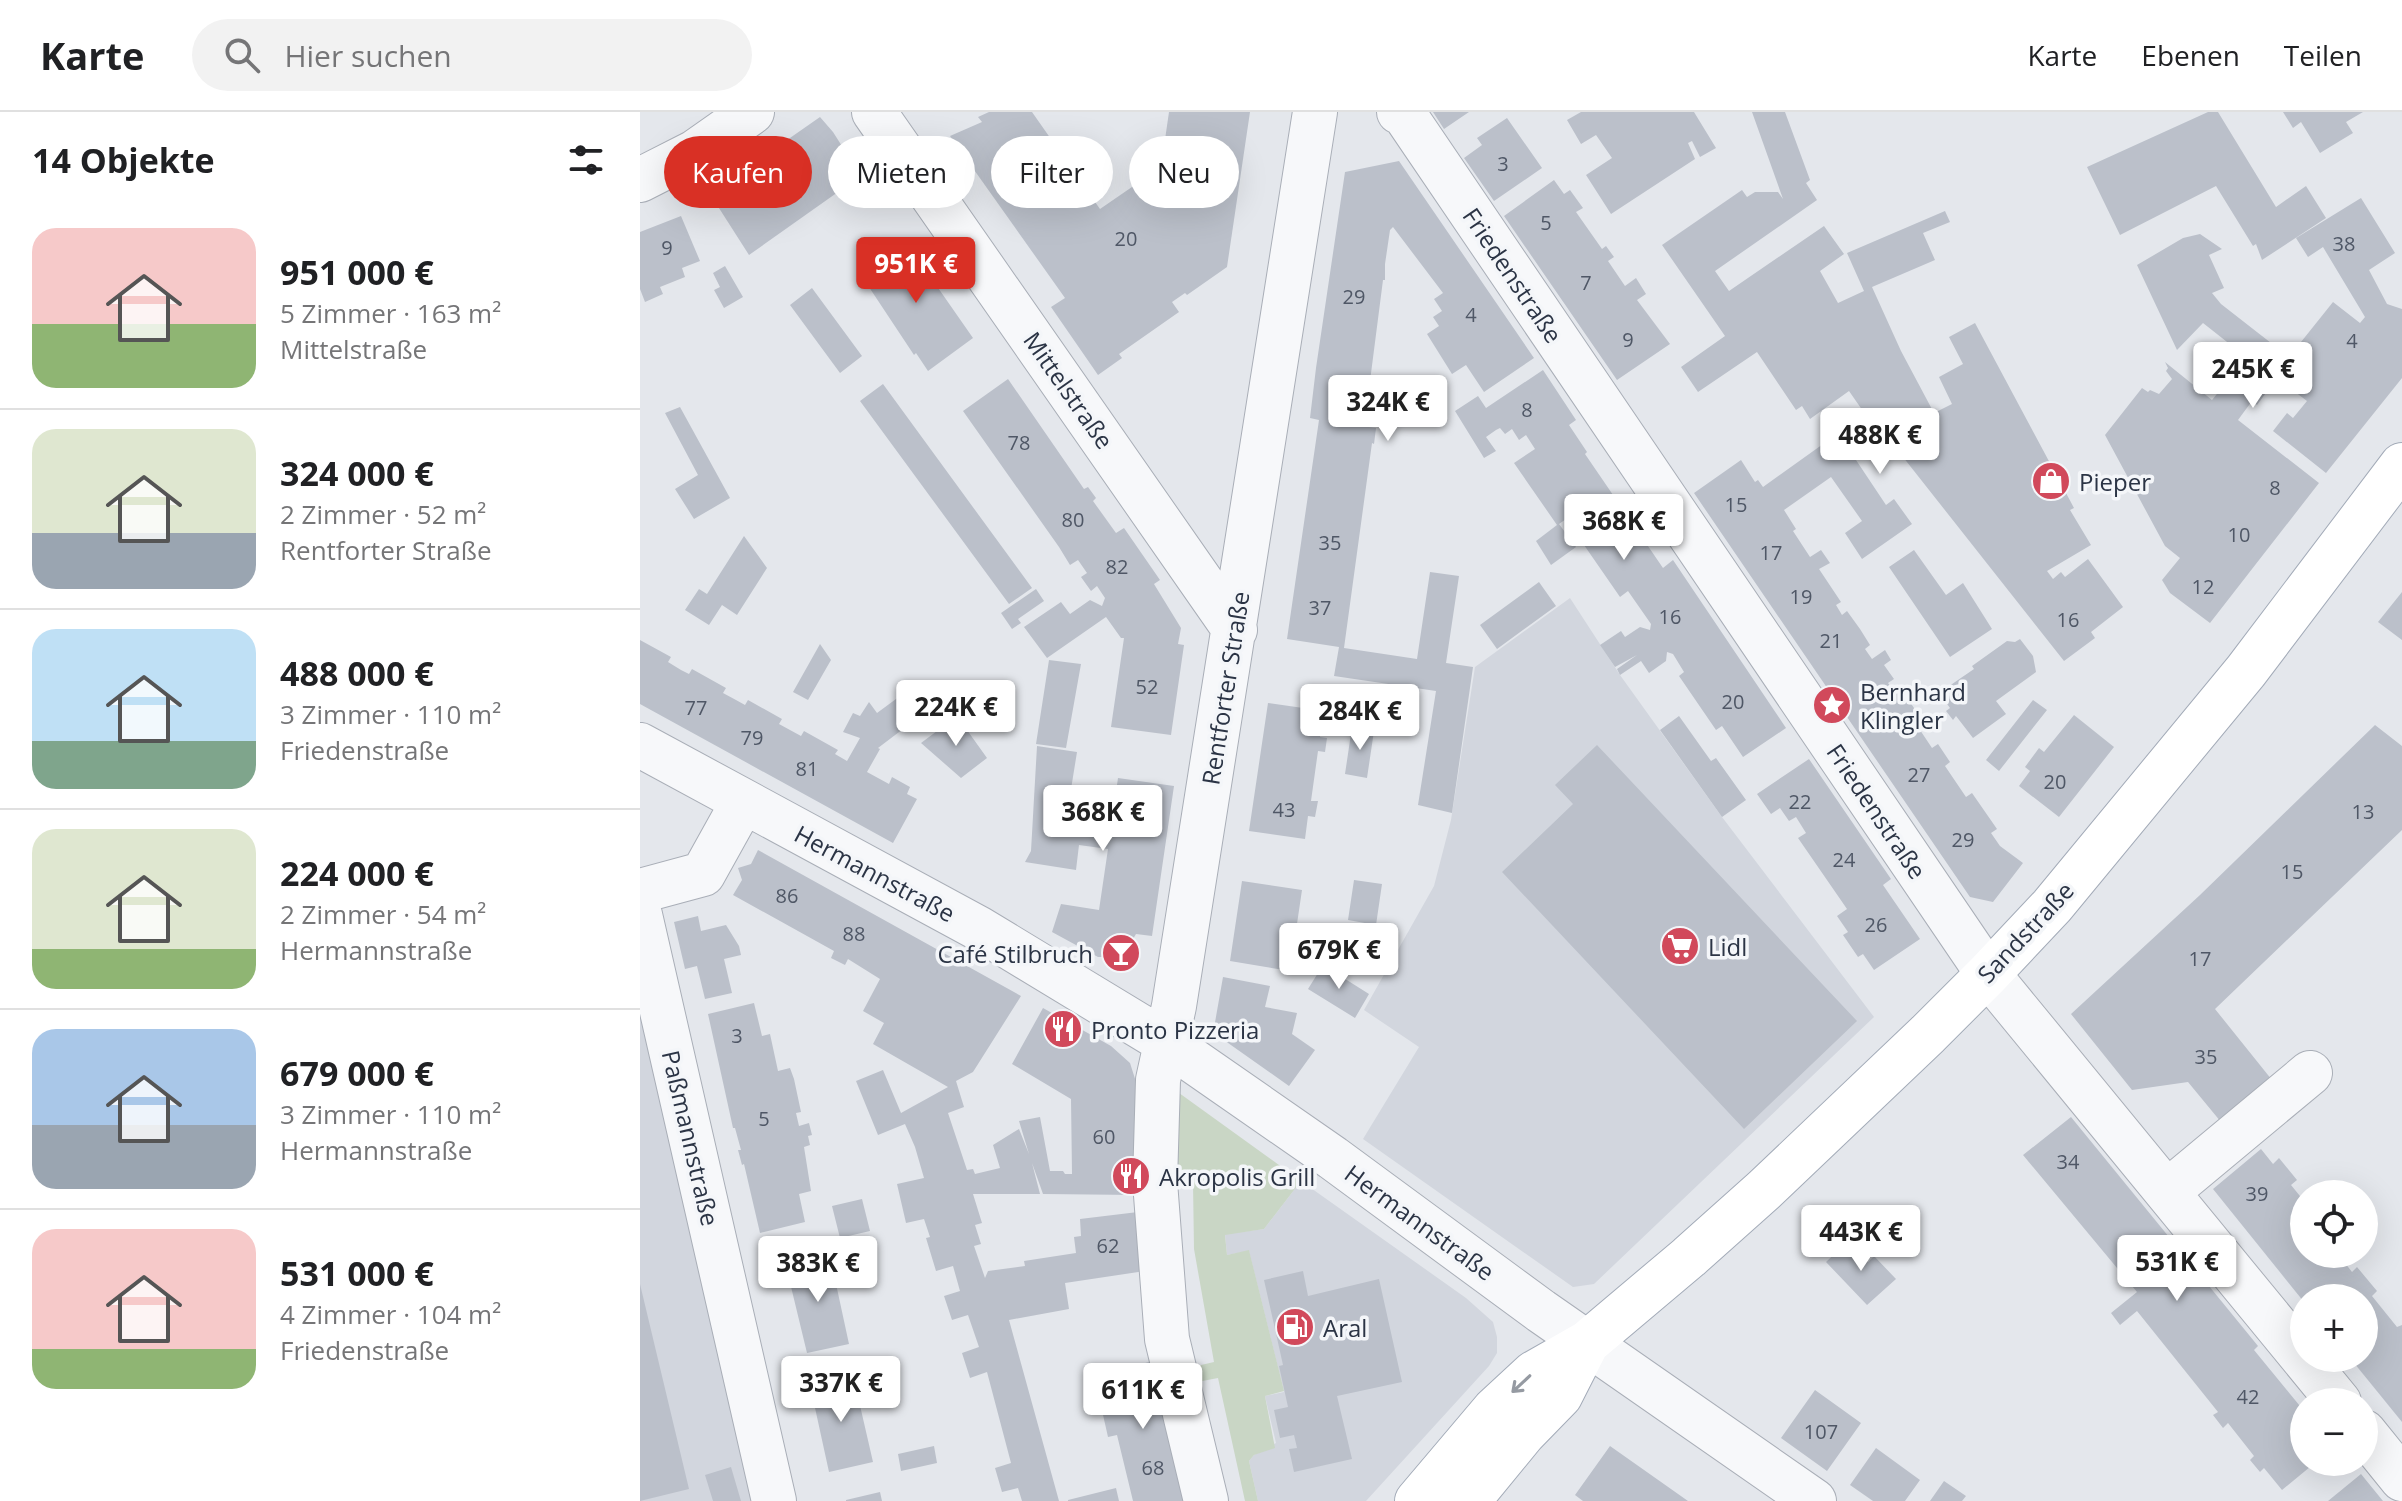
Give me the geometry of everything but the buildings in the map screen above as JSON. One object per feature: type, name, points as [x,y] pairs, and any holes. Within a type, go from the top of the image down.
[{"type":"main road","name":"Sandstraße","points":[[1417,1501],[1494,1410],[1534,1373],[1587,1343],[1764,1190],[1988,974],[2052,906],[2236,683],[2402,465]]},
{"type":"main road","name":"Sandstraße","points":[[1468,1501],[1523,1434],[1560,1396],[1587,1343]]},
{"type":"street","points":[[640,180],[695,152],[752,112]]},
{"type":"street","name":"Mittelstraße","points":[[874,112],[1235,630]]},
{"type":"street","name":"Rentforter Straße","points":[[1206,1501],[1167,1339],[1155,1182],[1158,1080],[1174,1006],[1235,630],[1315,112]]},
{"type":"street","name":"Friedenstraße","points":[[1399,112],[1404,114],[1988,974],[2328,1388]]},
{"type":"street","name":"Hermannstraße","points":[[640,745],[978,928],[1166,1042],[1814,1501]]},
{"type":"street","points":[[640,891],[703,874],[743,802]]},
{"type":"street","name":"Paßmannstraße","points":[[640,915],[774,1501]]},
{"type":"street","points":[[2167,1192],[2310,1073]]},
{"type":"street","points":[[2378,1449],[2402,1479]]},
{"type":"shaded area","points":[[1570,598],[1620,675],[1722,817],[1874,1017],[1594,1284],[1573,1287],[1363,1139],[1419,1047],[1364,1010],[1434,886],[1451,820],[1475,667]]},
{"type":"shaded area","points":[[640,1002],[753,1501],[640,1501]]},
{"type":"shaded area","points":[[1301,1181],[1466,1298],[1493,1322],[1497,1337],[1497,1353],[1489,1366],[1366,1501],[1258,1501],[1249,1461],[1276,1443],[1265,1396],[1284,1392],[1249,1251],[1227,1255],[1225,1234],[1264,1229]]},
{"type":"green space","points":[[1168,1085],[1301,1181],[1264,1229],[1225,1235],[1227,1255],[1249,1250],[1284,1391],[1265,1396],[1275,1448],[1254,1455],[1249,1461],[1258,1501],[1245,1501],[1218,1378],[1192,1383],[1188,1368],[1214,1362],[1194,1249],[1193,1183],[1166,1181]]},
{"type":"place","name":"Pieper","points":[[2051,481]]},
{"type":"place","name":"Bernhard Klingler","points":[[1832,705]]},
{"type":"place","name":"Lidl","points":[[1680,946]]},
{"type":"place","name":"Café Stilbruch","points":[[1121,953]]},
{"type":"place","name":"Pronto Pizzeria","points":[[1063,1029]]},
{"type":"place","name":"Akropolis Grill","points":[[1131,1176]]},
{"type":"place","name":"Aral","points":[[1295,1327]]}]
